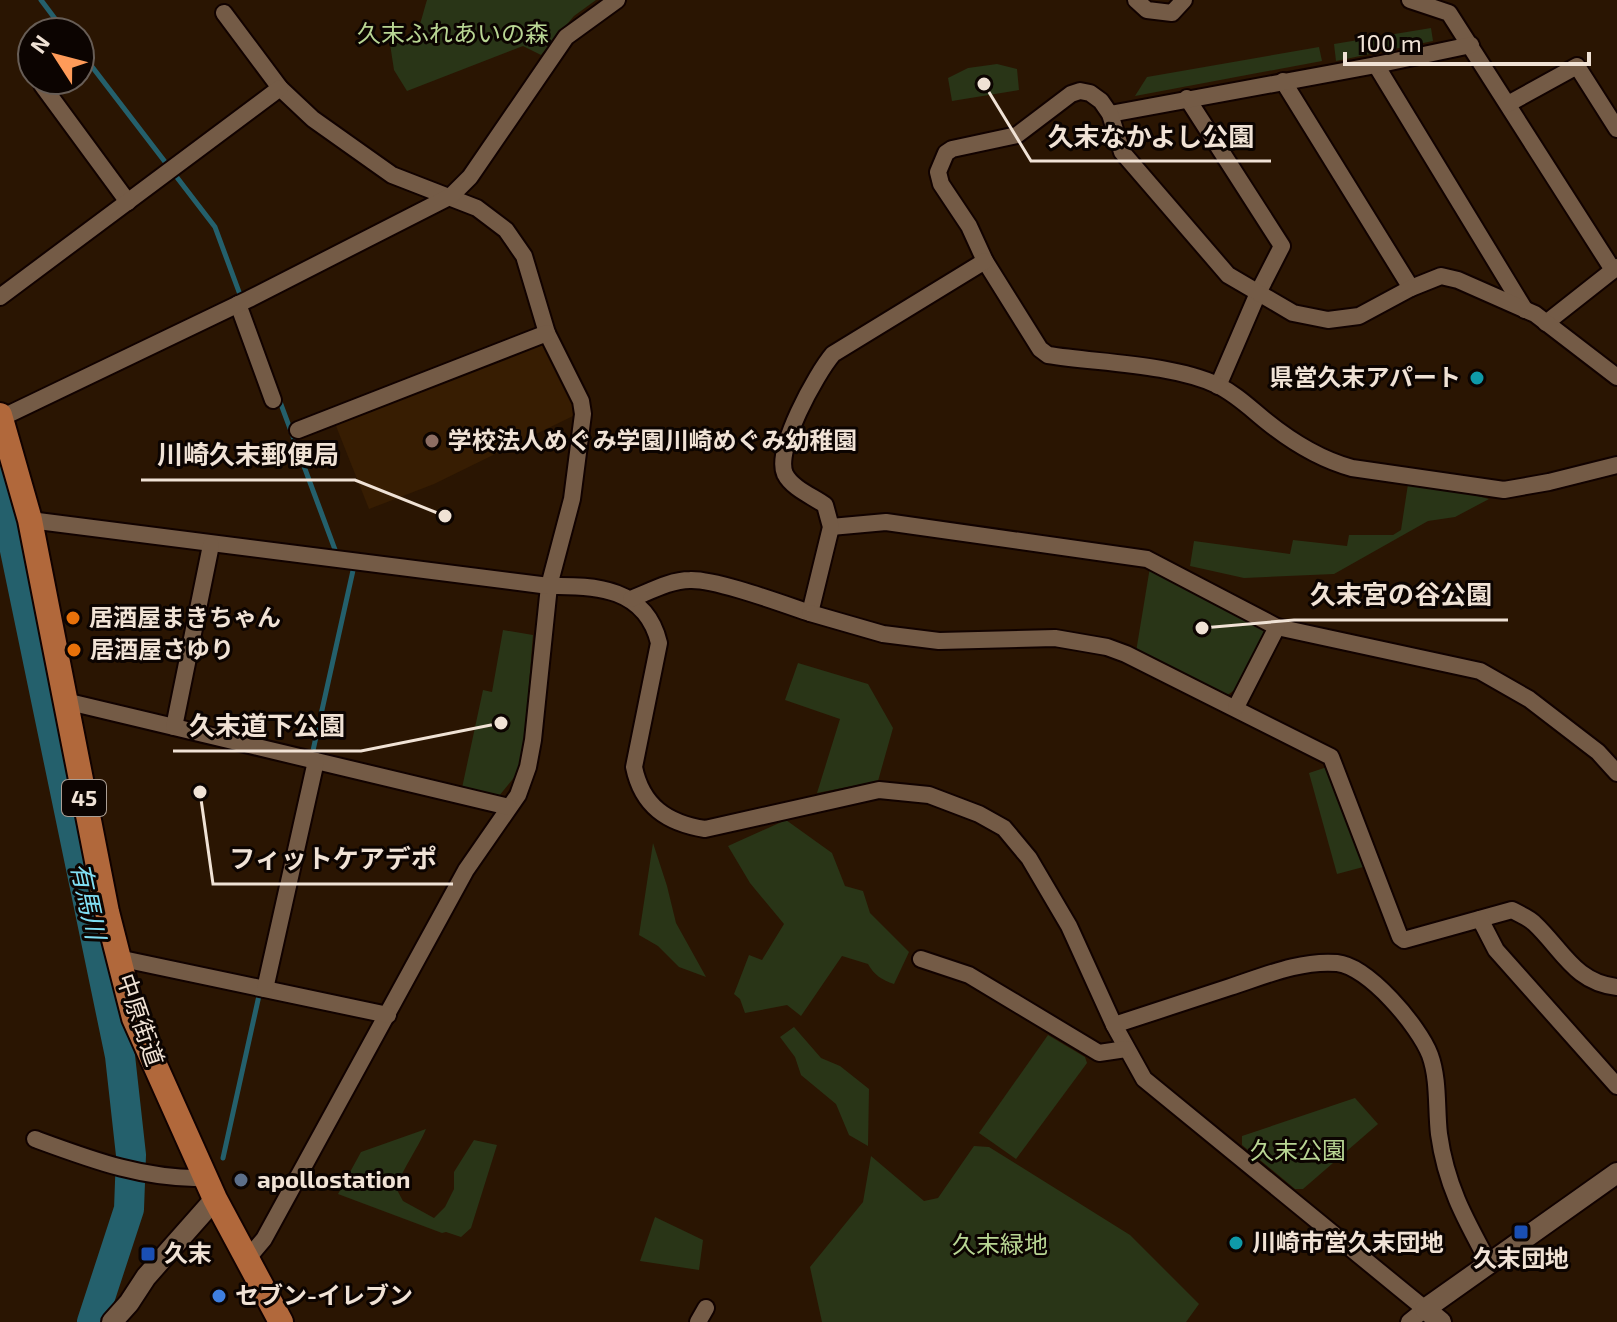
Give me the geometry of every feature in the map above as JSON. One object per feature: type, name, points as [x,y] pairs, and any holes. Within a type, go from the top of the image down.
[{"type":"main road","name":"中原街道","points":[[0,416],[30,520],[118,958],[134,1018],[211,1188],[281,1322]]},
{"type":"street","points":[[0,416],[238,304],[451,196],[470,177],[566,37],[617,0]]},
{"type":"street","points":[[1136,0],[1147,10],[1172,13],[1184,0]]},
{"type":"street","points":[[1410,0],[1449,13],[1615,269],[1546,323]]},
{"type":"street","points":[[224,13],[280,88],[313,119],[392,175],[477,208],[506,230],[524,256],[547,333],[581,401],[583,414],[572,499],[549,586],[533,740],[518,795],[466,870],[264,1239],[248,1258]]},
{"type":"street","points":[[1110,114],[1471,45]]},
{"type":"street","points":[[1376,65],[1525,310]]},
{"type":"street","points":[[1508,104],[1577,66],[1617,129]]},
{"type":"street","points":[[1283,81],[1411,288]]},
{"type":"street","points":[[0,297],[280,88]]},
{"type":"street","points":[[1617,377],[1525,310],[1458,280],[1441,276],[1359,316],[1328,320],[1293,313],[1228,275],[1122,152],[1110,114],[1101,101],[1090,93],[1080,91],[1071,94],[1017,135],[952,149],[946,153],[938,172],[941,184],[969,226],[985,261],[1040,349],[1048,355],[1190,375],[1242,399],[1297,444],[1330,462],[1352,468],[1504,490],[1617,465]]},
{"type":"street","points":[[50,96],[128,202]]},
{"type":"street","points":[[1187,98],[1282,246],[1218,386]]},
{"type":"street","points":[[810,613],[831,527],[825,505],[791,483],[784,472],[783,459],[806,393],[833,354],[985,261]]},
{"type":"street","points":[[238,304],[273,400]]},
{"type":"street","points":[[298,430],[547,333]]},
{"type":"street","points":[[30,520],[549,586],[589,585],[631,599],[654,624],[659,643],[634,767],[637,781],[652,807],[686,826],[705,829],[879,790],[929,795],[979,814],[1004,828],[1029,858],[1069,926],[1114,1025],[1144,1079],[1433,1315]]},
{"type":"street","points":[[831,527],[886,522],[1147,559],[1277,627],[1480,671],[1529,699],[1598,752],[1617,773]]},
{"type":"street","points":[[174,727],[211,545]]},
{"type":"street","points":[[631,599],[664,586],[691,580],[726,587],[883,634],[939,641],[1055,638],[1107,647],[1236,707],[1331,757],[1400,937],[1404,940],[1512,910],[1532,920],[1578,972],[1599,985],[1617,987]]},
{"type":"street","points":[[1236,707],[1277,627]]},
{"type":"street","points":[[65,701],[509,807]]},
{"type":"street","points":[[265,989],[316,761]]},
{"type":"street","points":[[1480,919],[1496,950],[1617,1086]]},
{"type":"street","points":[[118,958],[388,1015]]},
{"type":"street","points":[[921,959],[969,975],[1099,1053],[1126,1049]]},
{"type":"street","points":[[1114,1025],[1290,967],[1336,963],[1353,968],[1390,999],[1430,1054],[1449,1184],[1489,1263]]},
{"type":"street","points":[[35,1139],[116,1168],[211,1188],[112,1322]]},
{"type":"street","points":[[1409,1322],[1433,1315],[1489,1263],[1617,1173]]},
{"type":"shaded area","name":"学校法人めぐみ学園川崎めぐみ幼稚園","points":[[543,340],[572,403],[573,416],[434,484],[369,509],[334,421]]},
{"type":"green space","name":"久末ふれあいの森","points":[[427,0],[596,0],[574,16],[541,55],[523,46],[407,91],[394,70],[390,44],[413,36]]},
{"type":"green space","points":[[1431,28],[1433,41],[1336,61],[1334,44]]},
{"type":"green space","points":[[1319,47],[1322,61],[1135,96],[1147,77]]},
{"type":"green space","points":[[997,64],[1017,69],[1019,90],[952,101],[948,78],[968,68]]},
{"type":"green space","points":[[1408,484],[1447,488],[1489,499],[1455,517],[1428,521],[1334,574],[1244,578],[1190,566],[1194,541],[1290,554],[1293,540],[1347,546],[1349,535],[1393,535],[1401,530]]},
{"type":"green space","points":[[1150,567],[1262,624],[1264,632],[1239,687],[1226,696],[1136,652]]},
{"type":"green space","points":[[503,630],[533,635],[524,747],[516,775],[499,796],[462,788],[483,690],[492,692]]},
{"type":"green space","points":[[798,663],[868,684],[893,728],[878,781],[817,793],[840,719],[785,700]]},
{"type":"green space","points":[[1333,765],[1367,866],[1337,874],[1309,773]]},
{"type":"green space","points":[[786,820],[832,853],[845,886],[863,891],[870,913],[909,952],[894,984],[879,977],[868,964],[842,956],[801,1016],[787,1005],[745,1013],[740,999],[734,994],[749,955],[762,960],[784,924],[750,883],[728,846]]},
{"type":"green space","points":[[653,843],[676,923],[706,977],[679,967],[658,946],[639,935]]},
{"type":"green space","points":[[794,1027],[821,1058],[840,1066],[869,1089],[868,1146],[849,1135],[836,1104],[801,1075],[795,1057],[780,1037]]},
{"type":"green space","points":[[1048,1035],[1085,1057],[1087,1063],[1016,1159],[979,1133]]},
{"type":"green space","name":"久末公園","points":[[1355,1098],[1378,1124],[1303,1189],[1295,1189],[1242,1145],[1242,1136]]},
{"type":"green space","points":[[426,1129],[396,1188],[403,1201],[434,1218],[445,1207],[454,1189],[454,1172],[474,1140],[497,1145],[471,1228],[461,1237],[442,1233],[338,1194],[361,1152]]},
{"type":"green space","name":"久末緑地","points":[[974,1146],[989,1147],[1130,1235],[1199,1304],[1186,1322],[822,1322],[810,1267],[863,1202],[871,1156],[924,1201],[938,1198]]},
{"type":"green space","points":[[655,1217],[703,1240],[699,1270],[640,1261]]},
{"type":"waterway","points":[[41,0],[53,16]]},
{"type":"waterway","points":[[96,72],[215,227],[242,300]]},
{"type":"waterway","points":[[279,399],[337,555]]},
{"type":"waterway","name":"有馬川","points":[[0,478],[120,1056],[131,1155],[129,1209],[92,1322]]},
{"type":"waterway","points":[[312,755],[354,566]]},
{"type":"waterway","points":[[223,1158],[260,991]]},
{"type":"place","name":"久末なかよし公園","points":[[984,84]]},
{"type":"place","name":"県営久末アパート","points":[[1477,378]]},
{"type":"place","name":"学校法人めぐみ学園川崎めぐみ幼稚園","points":[[432,441]]},
{"type":"place","name":"川崎久末郵便局","points":[[445,516]]},
{"type":"place","name":"居酒屋まきちゃん","points":[[73,618]]},
{"type":"place","name":"久末宮の谷公園","points":[[1202,628]]},
{"type":"place","name":"居酒屋さゆり","points":[[74,650]]},
{"type":"place","name":"久末道下公園","points":[[501,723]]},
{"type":"place","name":"フィットケアデポ","points":[[200,792]]},
{"type":"place","name":"apollostation","points":[[241,1180]]},
{"type":"place","name":"久末団地","points":[[1521,1232]]},
{"type":"place","name":"川崎市営久末団地","points":[[1236,1243]]},
{"type":"place","name":"久末","points":[[148,1254]]},
{"type":"place","name":"セブン-イレブン","points":[[219,1296]]}]
